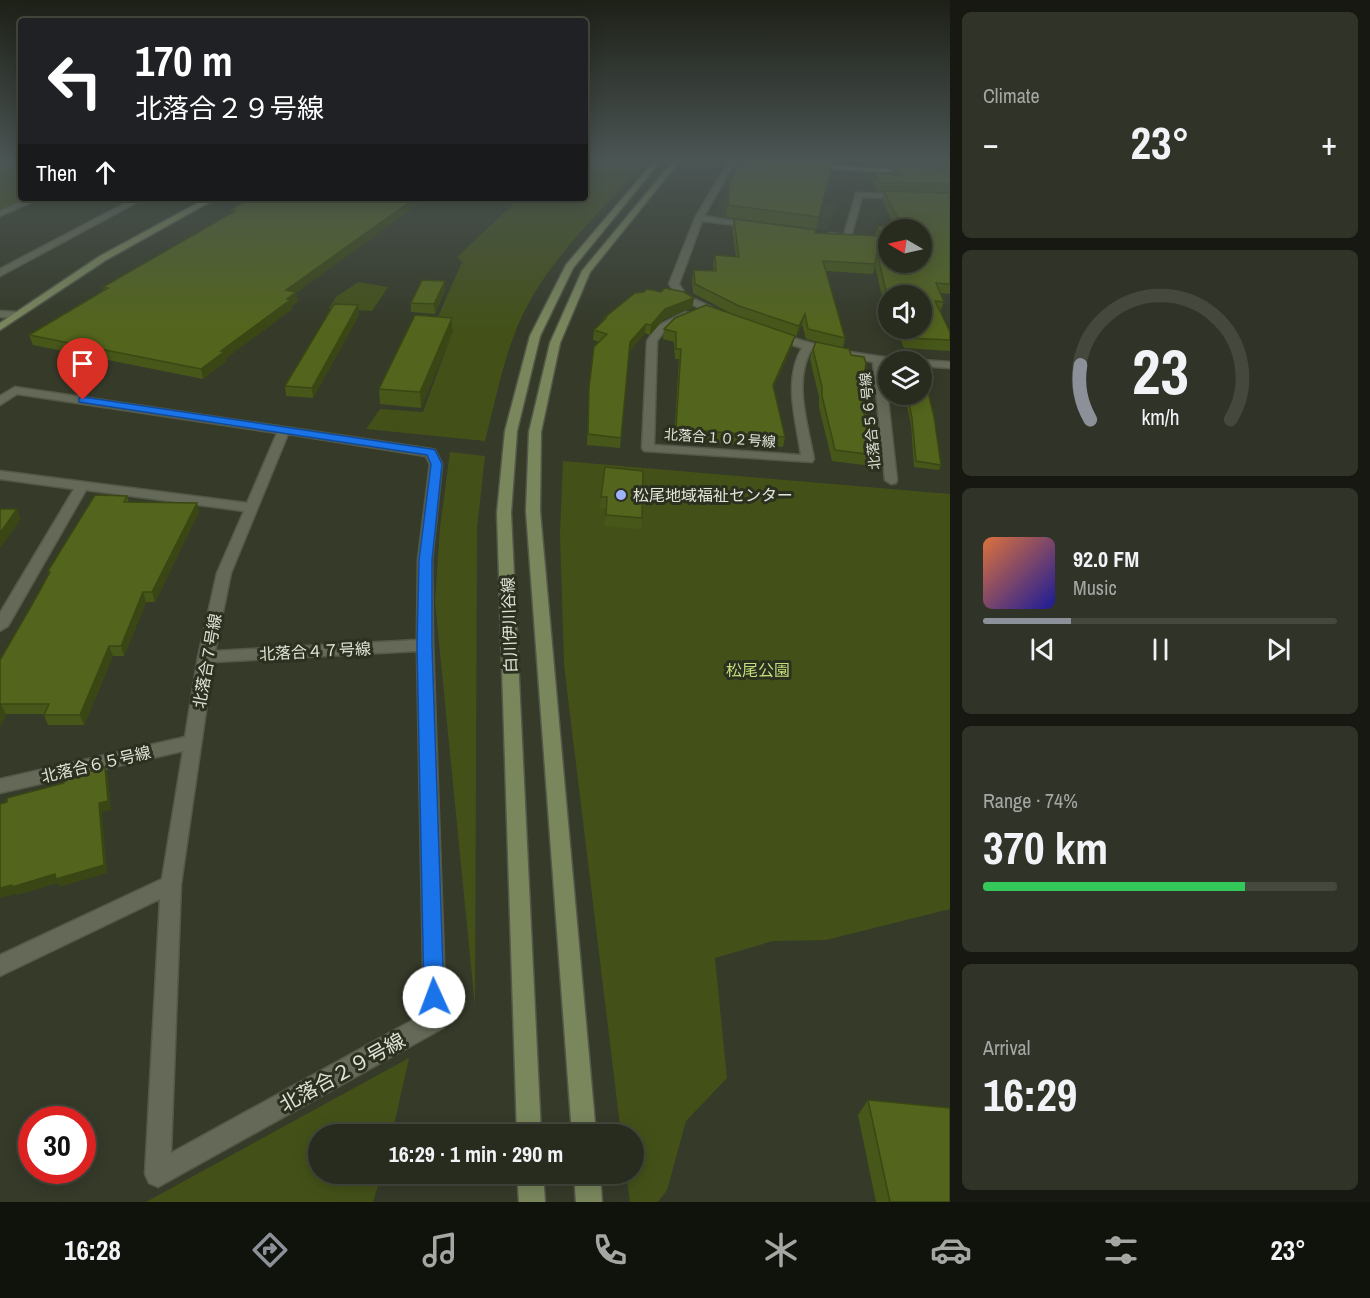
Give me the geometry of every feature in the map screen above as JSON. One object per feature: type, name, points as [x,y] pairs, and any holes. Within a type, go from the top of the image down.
[{"type":"street","points":[[0,273],[106,215]]},
{"type":"street","points":[[0,327],[103,258],[182,215]]},
{"type":"street","name":"白川伊川谷線","points":[[529,1124],[504,513],[511,431],[535,336],[569,267],[612,215]]},
{"type":"street","name":"白川伊川谷線","points":[[583,1124],[533,511],[535,432],[555,342],[586,271],[632,215]]},
{"type":"street","points":[[701,215],[674,284],[684,297],[726,316]]},
{"type":"street","points":[[825,235],[847,238],[853,215]]},
{"type":"street","points":[[699,218],[768,227]]},
{"type":"street","name":"北落合１０２号線","points":[[705,308],[680,317],[660,328],[652,341],[648,448],[808,459],[796,383],[799,362],[808,347]]},
{"type":"street","points":[[0,314],[16,315]]},
{"type":"street","points":[[763,331],[808,347],[878,360]]},
{"type":"street","points":[[932,364],[950,365]]},
{"type":"street","points":[[0,402],[15,390],[284,430]]},
{"type":"street","name":"北落合５６号線","points":[[883,405],[891,480]]},
{"type":"street","name":"北落合７号線","points":[[171,884],[206,657],[224,573],[284,430]]},
{"type":"street","name":"北落合２９号線","points":[[171,884],[158,1174],[435,1020],[425,645],[425,560],[436,464],[431,453],[284,430]]},
{"type":"street","points":[[0,475],[252,508]]},
{"type":"street","points":[[0,626],[82,486]]},
{"type":"street","name":"北落合４７号線","points":[[206,657],[425,645]]},
{"type":"street","name":"北落合６５号線","points":[[0,786],[192,742]]},
{"type":"street","points":[[0,966],[171,884]]},
{"type":"street","points":[[530,1184],[531,1202]]},
{"type":"street","points":[[588,1184],[589,1202]]},
{"type":"shaded area","points":[[714,215],[833,215],[828,231]]},
{"type":"green space","points":[[502,215],[596,215],[554,265],[524,312],[501,376],[485,441],[366,429],[380,409],[423,412],[453,330],[436,321],[462,262],[457,257]]},
{"type":"green space","points":[[358,282],[388,287],[372,311],[329,308],[336,297]]},
{"type":"green space","points":[[450,452],[485,456],[477,528],[475,1006],[435,602],[440,528]]},
{"type":"green space","name":"松尾公園","points":[[563,461],[950,494],[950,909],[826,940],[773,941],[715,958],[727,1078],[686,1121],[667,1190],[658,1202],[630,1202],[628,1184],[644,1184],[644,1124],[620,1124],[564,665],[560,534]]},
{"type":"green space","points":[[409,1058],[394,1124],[308,1124],[308,1184],[379,1184],[373,1202],[146,1202]]},
{"type":"building","points":[[228,215],[391,215],[286,290],[296,292],[287,299],[290,300],[221,351],[225,351],[201,369],[29,335],[108,288],[103,287]]},
{"type":"building","points":[[896,215],[950,215],[950,284],[936,283],[944,302],[935,301],[950,332],[950,340],[928,339],[932,339],[932,285],[885,285],[882,273],[932,273],[932,219],[898,219]]},
{"type":"building","points":[[734,219],[816,230],[815,233],[878,236],[878,256],[877,252],[875,264],[823,261],[845,338],[808,329],[805,314],[799,326],[739,306],[695,284],[694,270],[716,271],[715,255],[739,257]]},
{"type":"building","points":[[422,280],[445,281],[434,304],[411,303]]},
{"type":"building","points":[[665,288],[684,292],[694,298],[665,309],[651,325],[646,324],[630,342],[621,438],[588,434],[589,388],[594,347],[607,334],[594,330],[606,318],[604,318],[635,293],[644,292],[647,289],[661,292]]},
{"type":"building","points":[[334,304],[358,305],[312,388],[285,386]]},
{"type":"building","points":[[706,305],[795,336],[773,385],[785,437],[676,429],[681,349],[676,349],[676,332],[664,329],[675,318]]},
{"type":"building","points":[[415,315],[452,318],[420,392],[379,389]]},
{"type":"building","points":[[816,342],[849,349],[851,355],[864,357],[866,364],[861,392],[867,410],[863,410],[875,455],[835,450],[813,349]]},
{"type":"building","points":[[909,405],[931,405],[941,465],[916,461]]},
{"type":"building","name":"松尾地域福祉センター","points":[[605,467],[643,471],[642,518],[606,515],[607,497],[601,497]]},
{"type":"building","points":[[95,495],[127,496],[124,502],[197,503],[152,592],[143,592],[121,646],[109,646],[80,715],[44,715],[49,704],[1,704],[0,706],[0,660],[50,572],[48,571]]},
{"type":"building","points":[[0,509],[17,509],[0,533]]},
{"type":"building","points":[[105,767],[108,801],[99,803],[104,865],[56,879],[55,874],[12,887],[12,885],[0,888],[0,804],[7,802],[7,798],[64,783],[64,778]]},
{"type":"building","points":[[868,1100],[950,1108],[950,1202],[890,1202]]},
{"type":"place","name":"松尾地域福祉センター","points":[[621,495]]},
{"type":"route","points":[[83,400],[431,453],[436,464],[425,560],[425,645],[434,997]]}]
